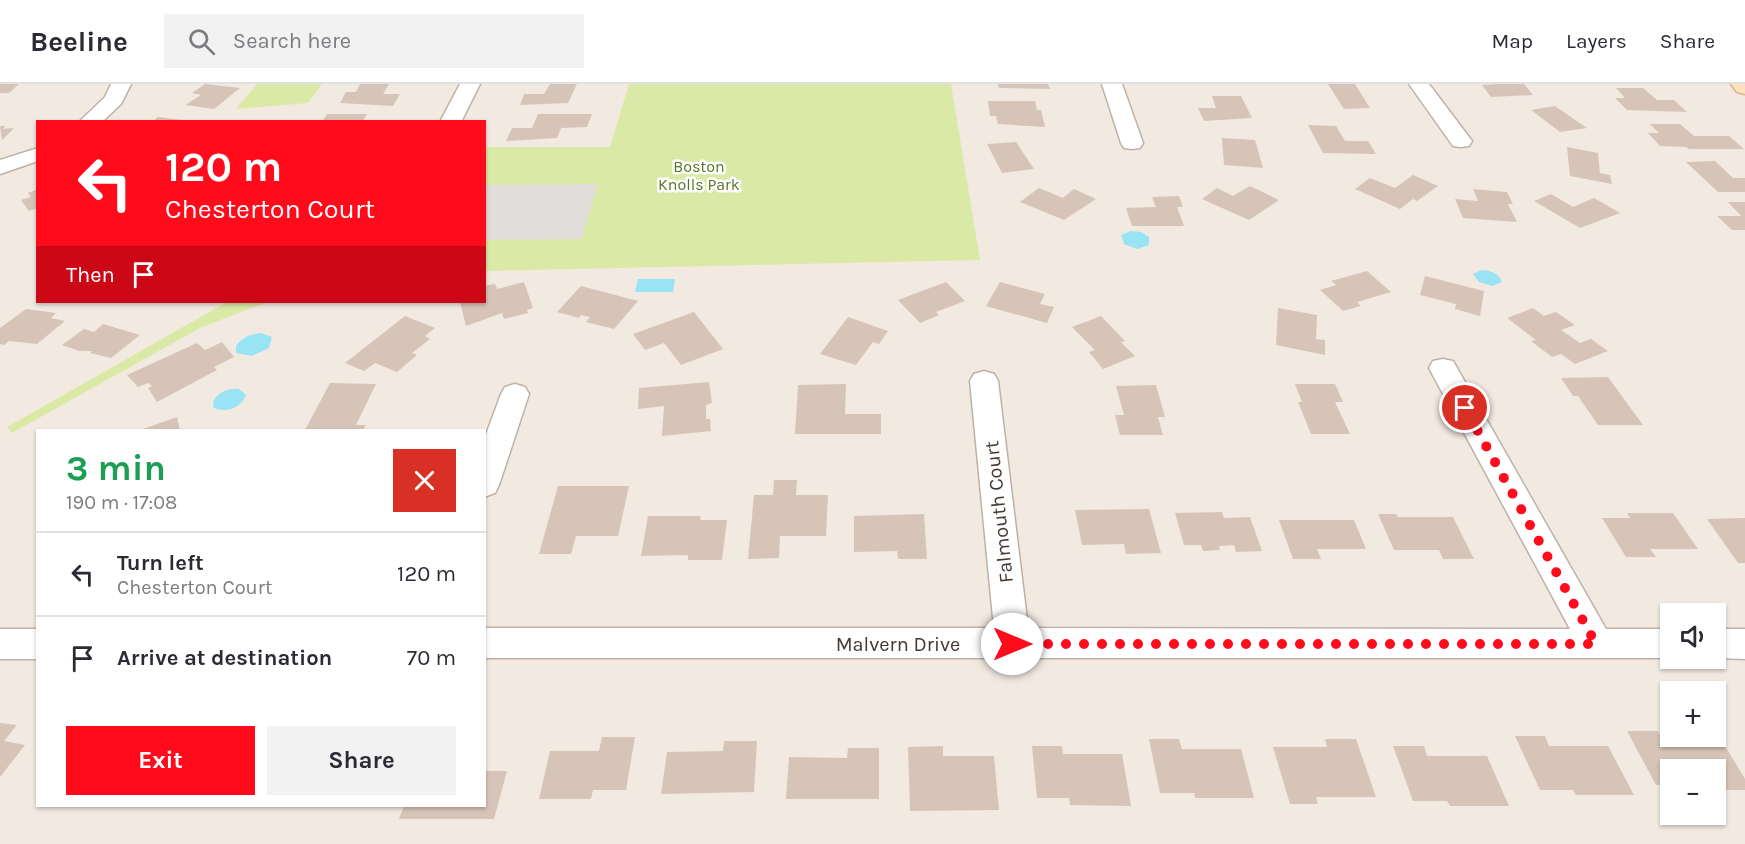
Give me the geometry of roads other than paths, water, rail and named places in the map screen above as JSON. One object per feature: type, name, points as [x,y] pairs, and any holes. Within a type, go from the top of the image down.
[{"type":"street","points":[[91,120],[114,100],[121,84]]},
{"type":"street","points":[[451,120],[470,84]]},
{"type":"street","points":[[1113,84],[1132,143]]},
{"type":"street","points":[[1419,84],[1461,141]]},
{"type":"street","points":[[0,167],[36,155]]},
{"type":"street","points":[[1443,368],[1596,644]]},
{"type":"street","name":"Falmouth Court","points":[[984,381],[1012,644]]},
{"type":"street","points":[[486,479],[515,394]]},
{"type":"street","name":"Malvern Drive","points":[[486,643],[1660,644]]},
{"type":"street","points":[[0,644],[36,644]]},
{"type":"street","points":[[1726,644],[1745,644]]},
{"type":"water","points":[[1131,231],[1141,232],[1149,237],[1149,245],[1137,249],[1124,244],[1121,235]]},
{"type":"water","points":[[1481,270],[1499,276],[1502,282],[1493,286],[1479,282],[1473,274]]},
{"type":"water","points":[[638,279],[675,279],[673,292],[635,292]]},
{"type":"water","points":[[261,333],[272,337],[269,348],[252,356],[236,353],[236,346],[241,340]]},
{"type":"water","points":[[239,389],[246,395],[241,403],[224,410],[214,408],[213,402],[221,393]]},
{"type":"park label","name":"Boston Knolls Park","points":[[699,175]]}]
